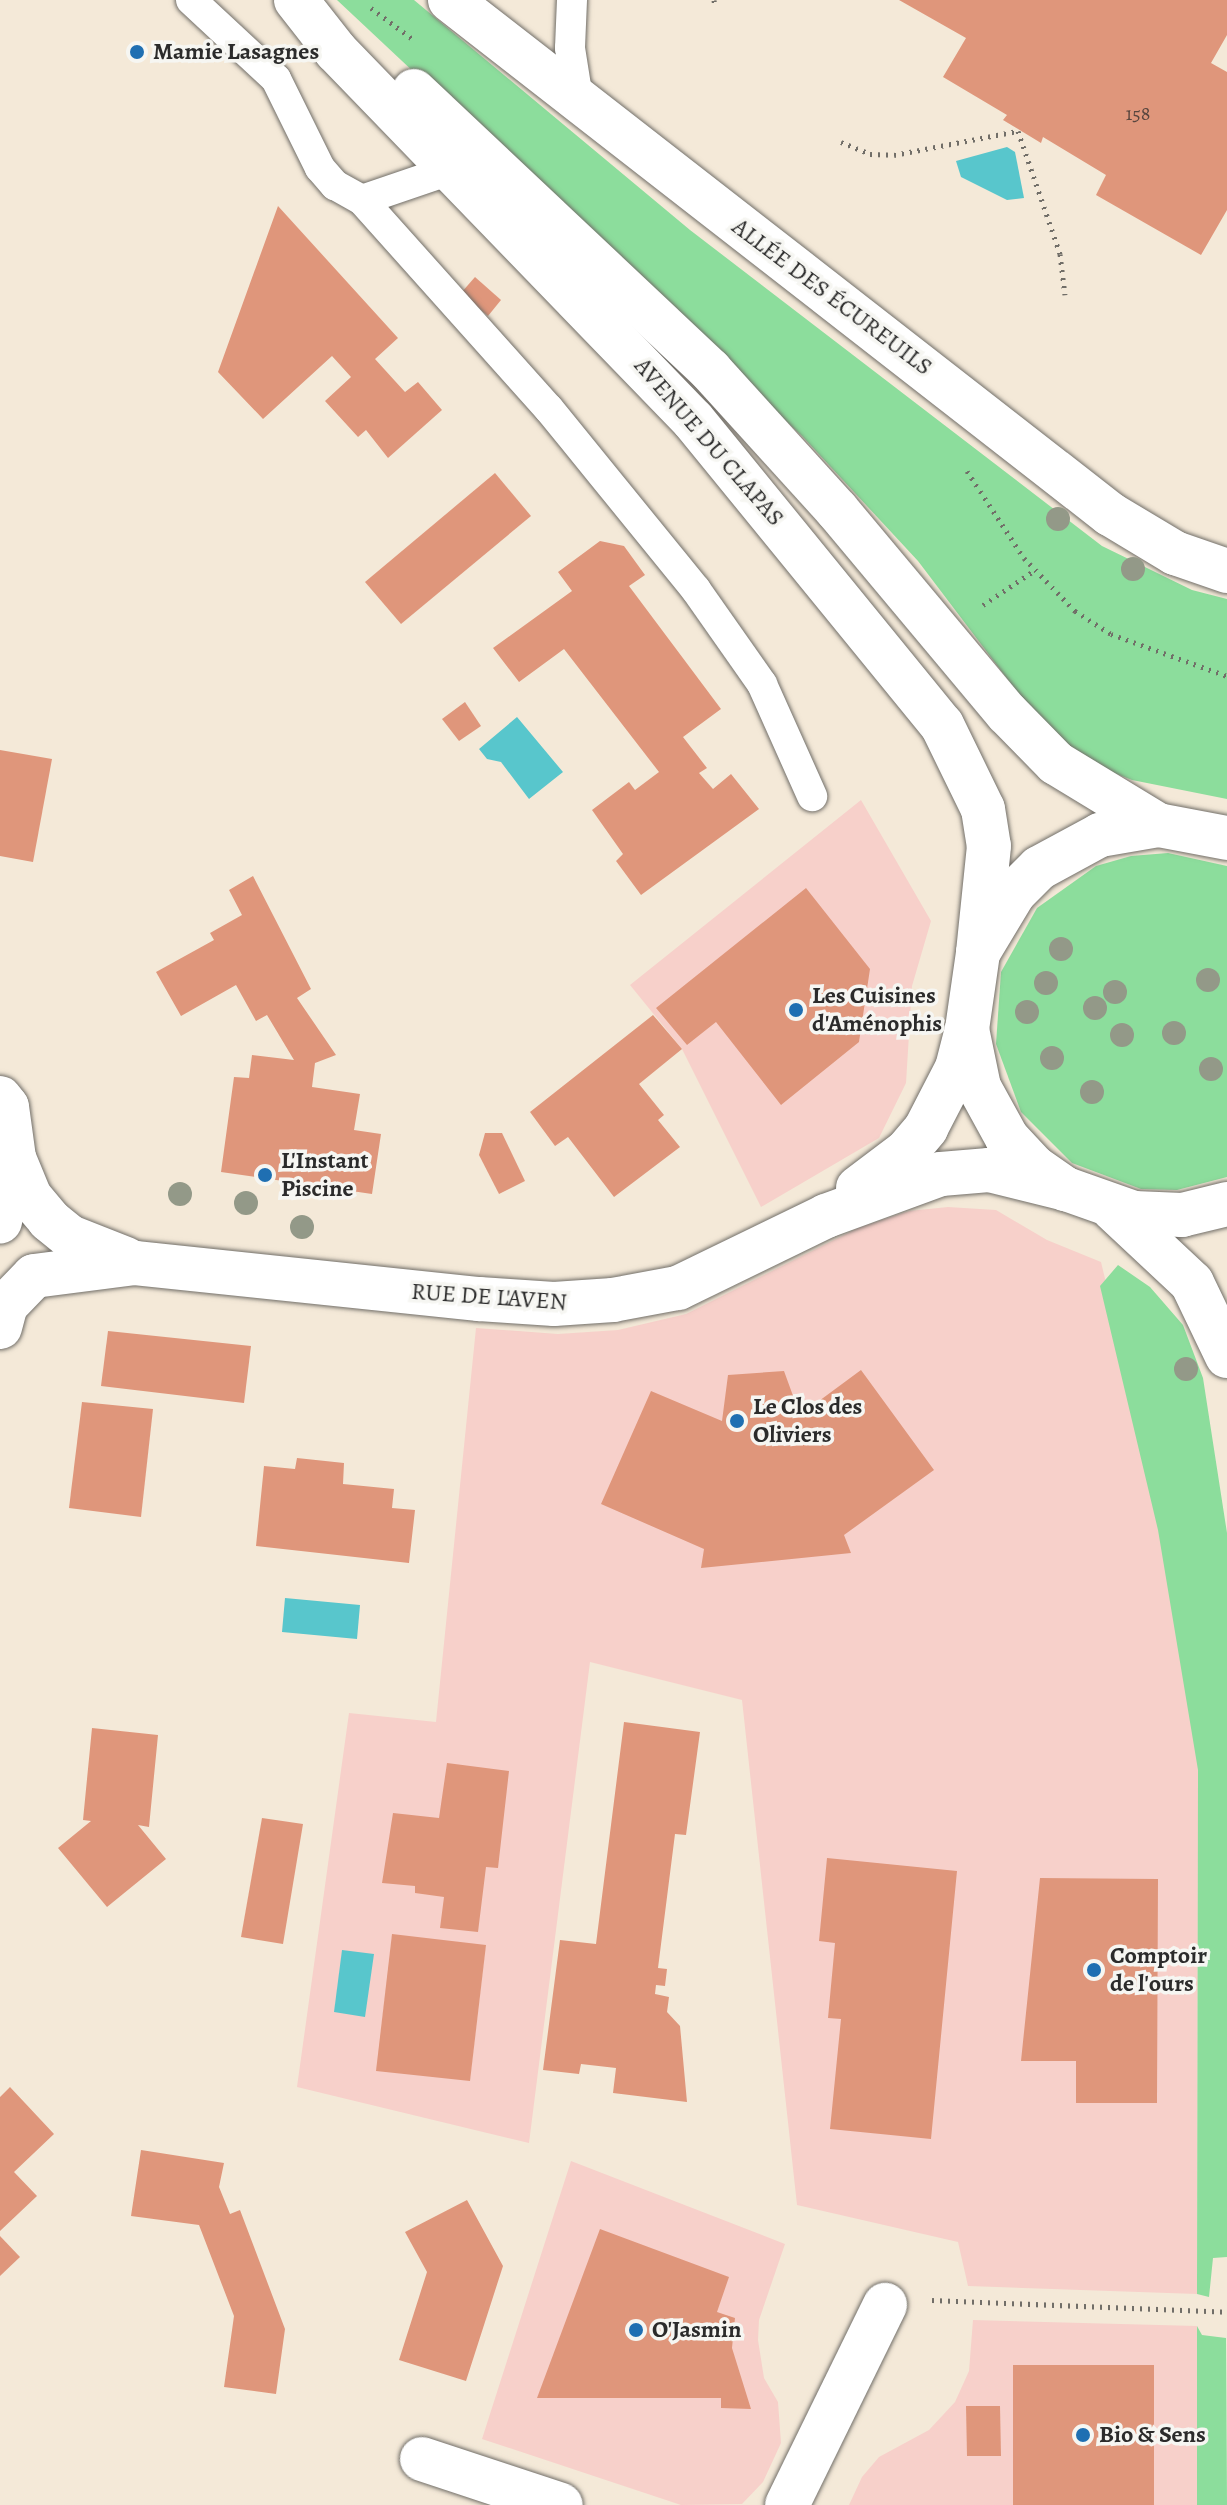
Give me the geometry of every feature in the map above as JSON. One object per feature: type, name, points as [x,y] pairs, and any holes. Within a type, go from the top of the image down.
[{"type":"main road","name":"AVENUE DU CLAPAS","points":[[296,0],[336,51],[693,420],[942,725],[983,809],[989,846],[967,1029]]},
{"type":"main road","name":"AVENUE DU CLAPAS","points":[[304,0],[434,108],[710,370],[837,510],[1007,713],[1056,763],[1158,825]]},
{"type":"main road","name":"ALLÉE DES ÉCUREUILS","points":[[450,0],[579,105],[1110,514],[1175,553],[1227,571]]},
{"type":"main road","points":[[978,953],[1014,893],[1039,868],[1100,835],[1158,825],[1227,838]]},
{"type":"main road","points":[[967,1029],[979,1087],[1007,1138],[1034,1167],[1066,1189],[1113,1209],[1182,1215],[1227,1204]]},
{"type":"main road","name":"RUE DE L'AVEN","points":[[826,1216],[907,1151],[926,1128],[957,1068],[967,1029]]},
{"type":"main road","name":"RUE DE L'AVEN","points":[[0,1098],[7,1107],[14,1158],[30,1197],[49,1220],[70,1237],[135,1263]]},
{"type":"main road","name":"RUE DE L'AVEN","points":[[0,1221],[14,1158]]},
{"type":"main road","name":"RUE DE L'AVEN","points":[[0,1327],[6,1305],[34,1276],[135,1263],[479,1299],[554,1304],[613,1300],[678,1288],[826,1216],[916,1181],[964,1170],[1026,1176],[1066,1189]]},
{"type":"main road","points":[[1113,1209],[1192,1283],[1227,1356]]},
{"type":"main road","points":[[787,2505],[885,2305]]},
{"type":"main road","points":[[422,2459],[561,2505]]},
{"type":"lane","points":[[191,0],[276,79],[320,168],[335,185],[362,200],[549,409],[696,590],[762,684],[812,796]]},
{"type":"lane","points":[[572,0],[570,48],[579,105]]},
{"type":"lane","points":[[362,200],[453,169]]},
{"type":"path","points":[[841,142],[870,154],[894,155],[1018,131],[1060,254],[1065,295]]},
{"type":"path","points":[[979,607],[1035,570]]},
{"type":"path","points":[[1075,611],[1111,634],[1227,676]]},
{"type":"path","points":[[885,2305],[944,2299],[1227,2312]]},
{"type":"shaded area","points":[[861,800],[931,921],[912,986],[906,1083],[879,1138],[761,1207],[682,1049],[630,985]]},
{"type":"shaded area","points":[[948,1207],[996,1210],[1047,1240],[1101,1262],[1183,1601],[1217,1820],[1198,1815],[1197,2294],[968,2286],[958,2242],[797,2205],[742,1700],[590,1662],[529,2143],[297,2087],[349,1713],[436,1722],[476,1328],[558,1334],[618,1330],[686,1314],[858,1228],[909,1211]]},
{"type":"shaded area","points":[[571,2161],[785,2244],[759,2320],[758,2340],[764,2378],[778,2402],[781,2443],[763,2482],[742,2504],[681,2505],[482,2439]]},
{"type":"shaded area","points":[[973,2320],[1197,2326],[1197,2505],[849,2505],[862,2477],[879,2457],[929,2430],[955,2402],[969,2371]]},
{"type":"green space","points":[[337,0],[414,0],[690,230],[1102,546],[1192,590],[1227,599],[1227,799],[1132,780],[1094,765],[1052,738],[918,561],[802,436]]},
{"type":"green space","points":[[1168,853],[1227,866],[1227,1177],[1177,1190],[1141,1189],[1072,1163],[1021,1112],[996,1044],[1001,972],[1037,908],[1096,866],[1131,856]]},
{"type":"green space","points":[[1118,1265],[1150,1287],[1183,1325],[1203,1378],[1227,1533],[1227,2257],[1213,2258],[1209,2297],[1197,2294],[1198,1770],[1158,1530],[1100,1286]]},
{"type":"green space","points":[[1197,2326],[1202,2335],[1226,2338],[1227,2505],[1197,2505]]},
{"type":"water","points":[[1007,147],[1015,152],[1024,198],[1007,200],[961,177],[956,161]]},
{"type":"water","points":[[517,717],[563,772],[529,799],[501,762],[487,759],[479,749]]},
{"type":"water","points":[[285,1598],[360,1605],[357,1639],[282,1632]]},
{"type":"water","points":[[342,1950],[374,1954],[365,2017],[334,2012]]},
{"type":"building","points":[[899,0],[1227,0],[1227,35],[1211,63],[1227,72],[1227,210],[1201,255],[1096,195],[1106,175],[1043,137],[1041,143],[1003,120],[1007,115],[943,77],[966,38]]},
{"type":"building","points":[[278,206],[398,338],[375,359],[405,392],[418,382],[442,410],[388,458],[366,430],[358,437],[325,401],[351,377],[332,356],[263,419],[218,372]]},
{"type":"building","points":[[475,277],[501,300],[488,316],[461,293]]},
{"type":"building","points":[[495,473],[531,516],[401,624],[365,582]]},
{"type":"building","points":[[600,541],[624,546],[645,575],[629,586],[721,709],[683,737],[707,768],[699,773],[713,789],[731,774],[759,809],[641,895],[616,861],[623,854],[592,810],[629,782],[635,790],[659,772],[564,649],[519,682],[493,648],[572,591],[558,572]]},
{"type":"building","points":[[465,702],[481,726],[459,741],[442,719]]},
{"type":"building","points":[[0,750],[52,759],[33,862],[0,856]]},
{"type":"building","points":[[253,876],[311,989],[297,998],[336,1055],[315,1063],[312,1087],[360,1094],[354,1130],[381,1134],[372,1194],[221,1172],[234,1077],[249,1078],[252,1055],[294,1060],[267,1015],[256,1021],[236,985],[181,1016],[156,972],[214,940],[210,933],[242,915],[229,890]]},
{"type":"building","points":[[806,888],[870,969],[859,1042],[781,1105],[716,1022],[687,1045],[656,1008]]},
{"type":"building","points":[[653,1015],[682,1049],[639,1084],[664,1115],[658,1120],[680,1147],[614,1197],[568,1137],[555,1146],[530,1112]]},
{"type":"building","points":[[485,1133],[502,1133],[525,1181],[499,1194],[479,1155]]},
{"type":"building","points":[[108,1331],[251,1346],[244,1403],[101,1386]]},
{"type":"building","points":[[861,1370],[934,1470],[844,1535],[851,1553],[701,1568],[704,1549],[601,1504],[651,1391],[722,1421],[728,1375],[784,1371],[800,1415]]},
{"type":"building","points":[[82,1402],[153,1409],[141,1517],[69,1508]]},
{"type":"building","points":[[297,1458],[344,1463],[343,1484],[394,1489],[392,1508],[415,1510],[409,1563],[256,1546],[264,1466],[295,1469]]},
{"type":"building","points":[[624,1722],[700,1732],[686,1835],[675,1834],[658,1968],[667,1969],[665,1986],[656,1985],[655,1994],[669,1997],[667,2012],[680,2026],[687,2102],[613,2093],[616,2068],[581,2064],[579,2074],[543,2070],[560,1940],[596,1944]]},
{"type":"building","points":[[92,1728],[158,1735],[149,1827],[138,1825],[166,1859],[107,1907],[58,1848],[91,1821],[83,1820]]},
{"type":"building","points":[[447,1763],[509,1771],[498,1868],[486,1867],[478,1932],[440,1928],[444,1897],[415,1893],[415,1886],[382,1883],[393,1813],[439,1818]]},
{"type":"building","points":[[262,1818],[303,1824],[283,1944],[241,1937]]},
{"type":"building","points":[[827,1858],[957,1871],[931,2139],[830,2129],[841,2019],[828,2018],[835,1943],[819,1941]]},
{"type":"building","name":"Comptoir de l'ours","points":[[1040,1878],[1158,1879],[1157,2103],[1076,2103],[1076,2061],[1021,2061]]},
{"type":"building","points":[[392,1934],[486,1945],[470,2081],[376,2071]]},
{"type":"building","points":[[10,2087],[54,2134],[14,2172],[37,2196],[0,2231],[0,2097]]},
{"type":"building","points":[[141,2150],[224,2163],[219,2187],[230,2214],[240,2210],[285,2329],[276,2394],[224,2387],[234,2316],[199,2225],[131,2216]]},
{"type":"building","points":[[467,2200],[503,2266],[466,2381],[399,2360],[427,2272],[405,2232]]},
{"type":"building","name":"O'Jasmin","points":[[600,2229],[729,2277],[717,2312],[735,2318],[732,2348],[751,2409],[721,2408],[721,2398],[537,2398]]},
{"type":"building","points":[[0,2236],[20,2257],[0,2276]]},
{"type":"building","name":"Bio & Sens","points":[[1013,2365],[1154,2365],[1154,2505],[1013,2505]]},
{"type":"building","points":[[966,2406],[1000,2406],[1001,2456],[967,2456]]},
{"type":"place","name":"Mamie Lasagnes","points":[[137,52]]},
{"type":"place","name":"Les Cuisines d'Aménophis","points":[[796,1010]]},
{"type":"place","name":"L'Instant Piscine","points":[[265,1175]]},
{"type":"place","name":"Le Clos des Oliviers","points":[[737,1421]]},
{"type":"place","name":"Comptoir de l'ours","points":[[1094,1970]]},
{"type":"place","name":"O'Jasmin","points":[[636,2330]]},
{"type":"place","name":"Bio & Sens","points":[[1083,2435]]}]
